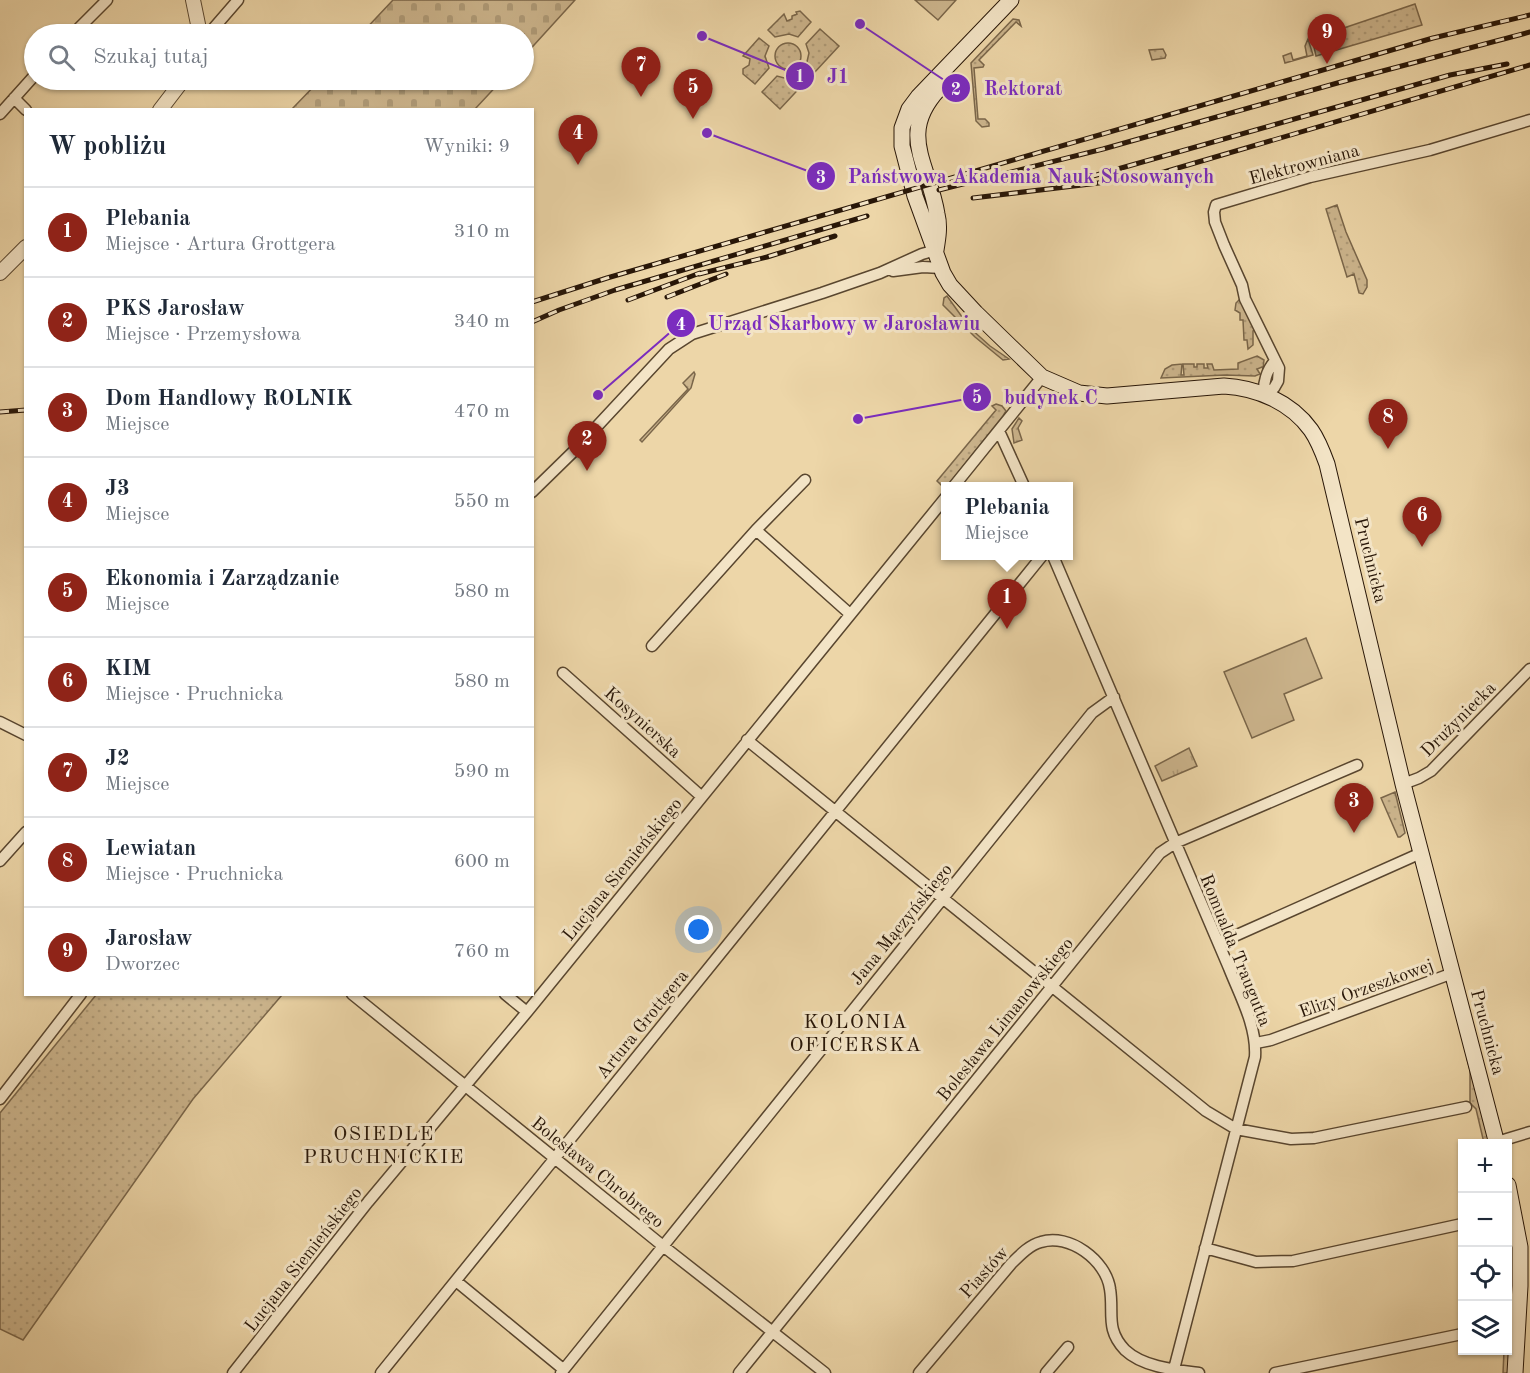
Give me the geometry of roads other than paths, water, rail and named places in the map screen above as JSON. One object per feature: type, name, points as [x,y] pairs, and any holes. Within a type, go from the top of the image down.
[{"type":"main road","name":"Pruchnicka","points":[[1011,0],[918,97],[909,109],[902,128],[902,146],[915,196],[941,268],[951,285],[976,313],[1042,377],[1079,393],[1107,396],[1224,386],[1239,387],[1264,394],[1293,411],[1311,429],[1327,464],[1403,784],[1496,1139]]},
{"type":"main road","name":"Pruchnicka","points":[[936,250],[939,230],[937,212],[916,137],[920,118],[930,99],[1024,0]]},
{"type":"main road","points":[[1510,1193],[1520,1247],[1515,1373]]},
{"type":"street","points":[[83,24],[107,0]]},
{"type":"street","points":[[193,0],[199,24]]},
{"type":"street","points":[[217,24],[238,0]]},
{"type":"street","points":[[0,114],[24,87]]},
{"type":"street","points":[[162,108],[175,90]]},
{"type":"street","points":[[14,98],[24,108]]},
{"type":"street","name":"Elektrowniana","points":[[1264,394],[1274,388],[1278,381],[1279,368],[1274,362],[1245,299],[1242,285],[1215,222],[1216,205],[1310,177],[1430,150],[1530,120]]},
{"type":"street","points":[[0,273],[24,249]]},
{"type":"street","points":[[534,490],[669,350],[692,333],[822,293],[936,250]]},
{"type":"street","points":[[880,273],[923,267],[941,268]]},
{"type":"street","points":[[957,482],[1042,377]]},
{"type":"street","points":[[999,431],[1022,482]]},
{"type":"street","points":[[652,646],[756,530],[805,480]]},
{"type":"street","name":"Lucjana Siemieńskiego","points":[[236,1372],[464,1085],[702,797],[941,501]]},
{"type":"street","points":[[756,530],[850,614]]},
{"type":"street","name":"Artura Grottgera","points":[[381,1373],[1038,560]]},
{"type":"street","name":"Romualda Traugutta","points":[[1055,560],[1219,943],[1251,1023],[1256,1043],[1173,1371]]},
{"type":"street","name":"Drużyniecka","points":[[1403,784],[1431,771],[1530,669]]},
{"type":"street","name":"Kosynierska","points":[[563,673],[702,797]]},
{"type":"street","name":"Jana Mączyńskiego","points":[[562,1371],[1092,713],[1114,697]]},
{"type":"street","points":[[0,722],[24,734]]},
{"type":"street","points":[[747,740],[1206,1111],[1236,1129],[1291,1139],[1314,1138],[1466,1107]]},
{"type":"street","name":"Bolesława Limanowskiego","points":[[739,1373],[1160,853],[1175,843],[1358,765]]},
{"type":"street","points":[[0,861],[24,834]]},
{"type":"street","points":[[1219,943],[1421,853]]},
{"type":"street","name":"Elizy Orzeszkowej","points":[[1256,1043],[1453,974]]},
{"type":"street","points":[[0,1099],[79,996]]},
{"type":"street","name":"Bolesława Chrobrego","points":[[354,996],[663,1246],[825,1373]]},
{"type":"street","points":[[508,996],[527,1011]]},
{"type":"street","points":[[1509,1139],[1530,1132]]},
{"type":"street","points":[[1205,1248],[1256,1262],[1293,1261],[1458,1225]]},
{"type":"street","name":"Piastów","points":[[919,1373],[1011,1264],[1026,1250],[1041,1242],[1062,1240],[1077,1247],[1093,1259],[1105,1275],[1110,1288],[1110,1321],[1113,1334],[1124,1349],[1136,1359],[1173,1371],[1199,1373]]},
{"type":"street","points":[[456,1281],[562,1371]]},
{"type":"street","points":[[1275,1373],[1458,1335]]},
{"type":"street","points":[[1046,1373],[1068,1347]]},
{"type":"railway","points":[[534,301],[607,278],[1433,38],[1530,15]]},
{"type":"railway","points":[[939,190],[1103,149],[1530,32]]},
{"type":"railway","points":[[1093,176],[1450,75],[1507,64]]},
{"type":"railway","points":[[973,198],[1132,179],[1164,172],[1530,65]]},
{"type":"railway","points":[[534,321],[615,290],[867,216]]},
{"type":"railway","points":[[699,274],[767,257],[835,236]]},
{"type":"railway","points":[[628,300],[700,273]]},
{"type":"railway","points":[[667,297],[726,274]]},
{"type":"railway","points":[[0,412],[24,410]]},
{"type":"place","name":"Rektorat","points":[[860,24]]},
{"type":"place","name":"J1","points":[[702,36]]},
{"type":"place","name":"Jarosław","points":[[1327,64]]},
{"type":"place","name":"J2","points":[[641,97]]},
{"type":"place","name":"Ekonomia i Zarządzanie","points":[[693,119]]},
{"type":"place","name":"Państwowa Akademia Nauk Stosowanych","points":[[707,133]]},
{"type":"place","name":"J3","points":[[578,165]]},
{"type":"place","name":"Urząd Skarbowy w Jarosławiu","points":[[598,395]]},
{"type":"place","name":"budynek C","points":[[858,419]]},
{"type":"place","name":"Lewiatan","points":[[1388,449]]},
{"type":"place","name":"PKS Jarosław","points":[[587,471]]},
{"type":"place","name":"KIM","points":[[1422,547]]},
{"type":"place","name":"Plebania","points":[[1007,629]]},
{"type":"place","name":"Dom Handlowy ROLNIK","points":[[1354,833]]},
{"type":"district","name":"KOLONIA OFICERSKA","points":[[856,1032]]},
{"type":"district","name":"OSIEDLE PRUCHNICKIE","points":[[384,1144]]}]
